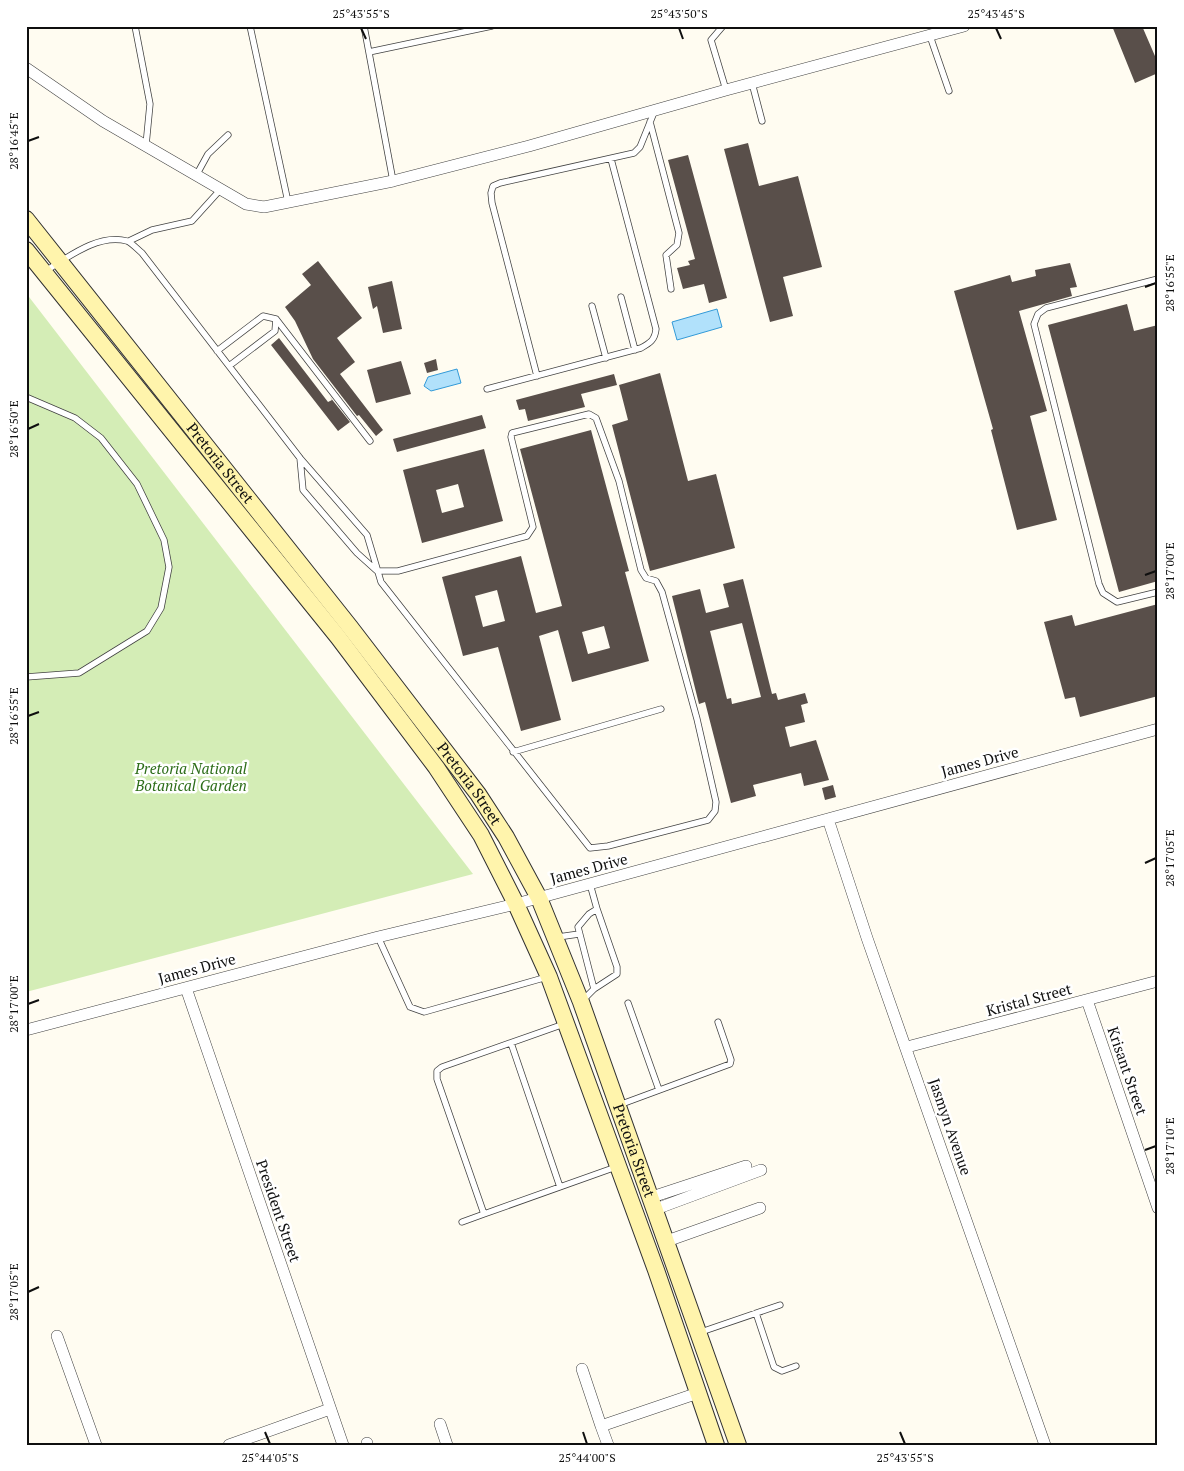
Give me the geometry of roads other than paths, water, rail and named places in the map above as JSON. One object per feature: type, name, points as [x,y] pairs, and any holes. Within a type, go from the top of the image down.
[{"type":"main road","name":"Pretoria Street","points":[[26,219],[303,567],[478,794],[506,837],[539,898],[581,1002],[654,1203],[738,1445]]},
{"type":"main road","name":"Pretoria Street","points":[[26,250],[332,629],[430,759],[481,835],[516,904],[549,977],[716,1445]]},
{"type":"street","points":[[26,68],[103,121],[222,188],[246,204],[264,206],[393,181],[530,146],[726,90],[964,26]]},
{"type":"street","name":"James Drive","points":[[26,1030],[378,937],[539,898],[1158,729]]},
{"type":"street","name":"Jasmyn Avenue","points":[[828,819],[867,938],[907,1047],[1045,1445]]},
{"type":"street","name":"Kristal Street","points":[[907,1047],[1158,981]]},
{"type":"street","name":"President Street","points":[[186,988],[343,1445]]},
{"type":"street","name":"Krisant Street","points":[[1087,1000],[1158,1208]]},
{"type":"street","points":[[654,1203],[746,1166]]},
{"type":"street","points":[[654,1203],[762,1170]]},
{"type":"street","points":[[667,1241],[760,1208]]},
{"type":"street","points":[[58,1336],[96,1445]]},
{"type":"street","points":[[582,1369],[608,1445]]},
{"type":"street","points":[[601,1426],[698,1393]]},
{"type":"street","points":[[229,1445],[330,1409]]},
{"type":"street","points":[[440,1424],[447,1445]]},
{"type":"lane","points":[[135,26],[150,104],[146,145]]},
{"type":"lane","points":[[250,26],[288,202]]},
{"type":"lane","points":[[364,26],[393,181]]},
{"type":"lane","points":[[369,52],[492,26]]},
{"type":"lane","points":[[723,26],[711,40],[726,90]]},
{"type":"lane","points":[[930,36],[949,90]]},
{"type":"lane","points":[[752,83],[762,120]]},
{"type":"lane","points":[[537,376],[492,203],[491,193],[493,186],[634,153],[640,147],[655,110]]},
{"type":"lane","points":[[650,122],[679,232],[677,245],[666,255],[670,289]]},
{"type":"lane","points":[[197,174],[208,154],[228,135]]},
{"type":"lane","points":[[487,389],[635,350],[650,344],[655,337],[656,329],[611,159]]},
{"type":"lane","points":[[43,272],[101,241],[129,241],[152,230],[192,221],[222,188]]},
{"type":"lane","points":[[129,241],[142,253],[300,458],[367,535],[377,571],[381,582],[590,848],[608,846],[708,820],[715,811],[716,802],[697,719],[662,592],[656,581],[646,578],[641,570],[619,482],[596,418],[589,414],[512,433],[511,437],[533,527],[526,536],[398,571],[377,571],[357,553],[303,490],[300,458]]},
{"type":"lane","points":[[1158,279],[1046,308],[1038,314],[1034,324],[1103,593],[1117,602],[1158,592]]},
{"type":"lane","points":[[621,297],[635,350]]},
{"type":"lane","points":[[592,306],[606,358]]},
{"type":"lane","points":[[217,351],[263,316],[276,319],[370,441]]},
{"type":"lane","points":[[228,366],[275,331],[276,319]]},
{"type":"lane","points":[[26,397],[76,418],[101,438],[137,484],[164,540],[170,567],[161,608],[147,631],[80,673],[26,677]]},
{"type":"lane","points":[[513,752],[662,709]]},
{"type":"lane","points":[[581,1002],[594,989],[617,974],[617,968],[590,884]]},
{"type":"lane","points":[[594,989],[579,934],[580,923],[597,909]]},
{"type":"lane","points":[[556,938],[579,934]]},
{"type":"lane","points":[[378,937],[410,1008],[415,1011],[424,1012],[549,977]]},
{"type":"lane","points":[[628,1003],[660,1090]]},
{"type":"lane","points":[[619,1105],[730,1064],[731,1060],[718,1022]]},
{"type":"lane","points":[[484,1214],[437,1079],[437,1071],[442,1067],[566,1023]]},
{"type":"lane","points":[[511,1043],[560,1187]]},
{"type":"lane","points":[[462,1222],[618,1166]]},
{"type":"lane","points":[[699,1333],[780,1305]]},
{"type":"lane","points":[[756,1313],[774,1367],[782,1371],[796,1366]]},
{"type":"water","points":[[717,309],[722,327],[677,340],[672,322]]},
{"type":"water","points":[[457,369],[461,383],[431,391],[424,386],[428,377]]},
{"type":"park label","name":"Pretoria National Botanical Garden","points":[[191,778]]}]
